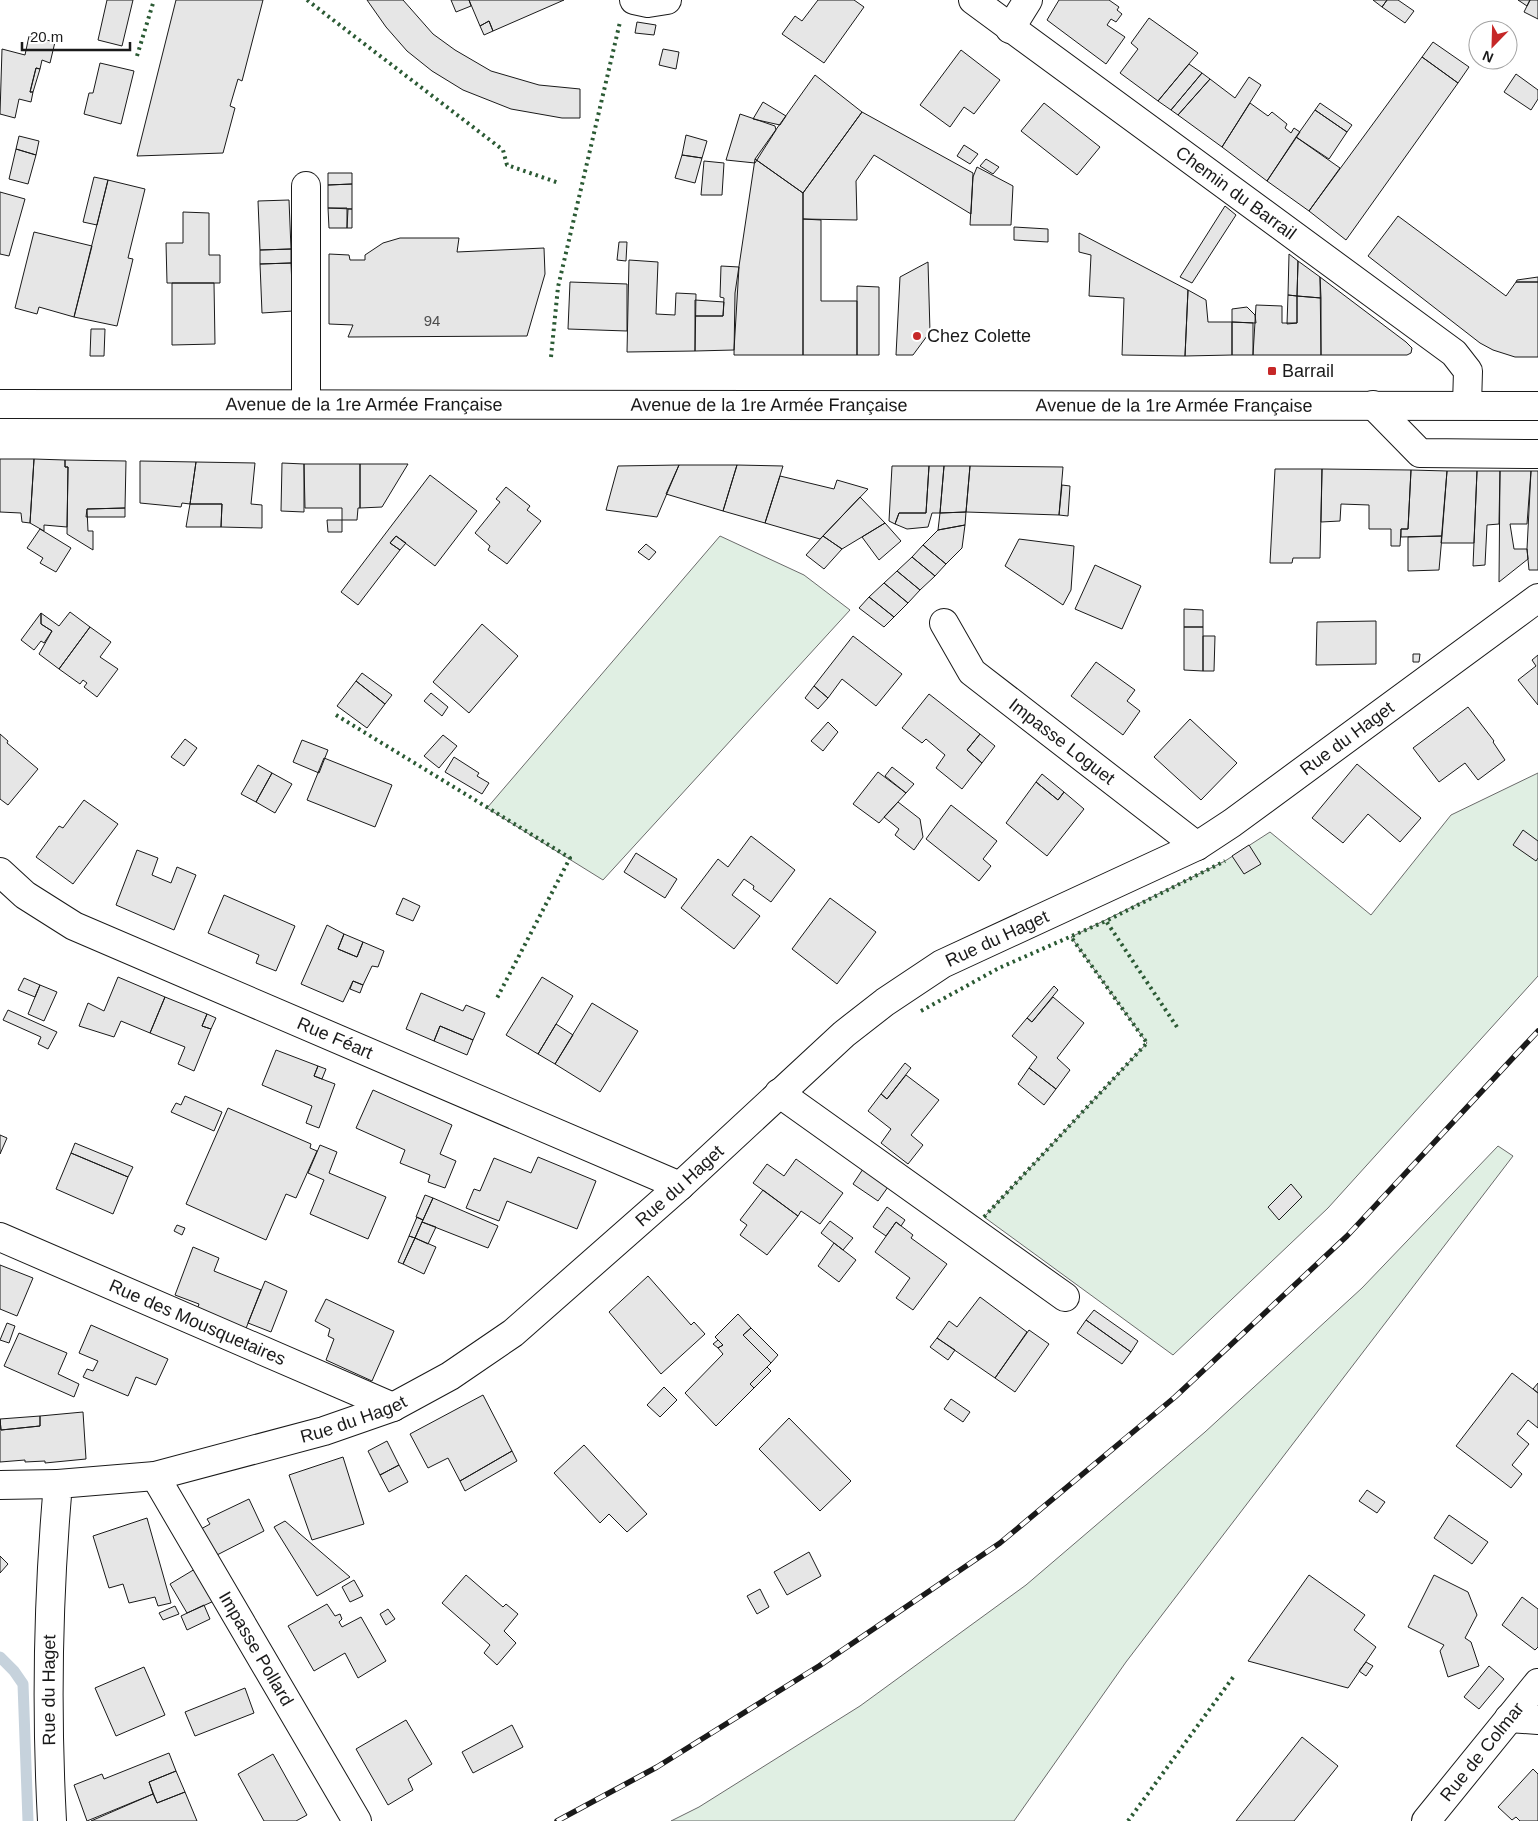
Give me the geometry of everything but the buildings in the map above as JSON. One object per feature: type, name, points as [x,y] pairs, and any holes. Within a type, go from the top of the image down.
[{"type":"street","points":[[634,0],[648,2],[667,0]]},
{"type":"street","name":"Chemin du Barrail","points":[[973,0],[1454,353],[1468,371],[1467,405]]},
{"type":"street","points":[[1010,29],[1028,0]]},
{"type":"street","points":[[306,186],[306,404]]},
{"type":"street","name":"Avenue de la 1re Armée Française","points":[[0,404],[1538,406]]},
{"type":"street","points":[[1373,405],[1420,453],[1538,454]]},
{"type":"street","name":"Rue du Haget","points":[[52,1821],[49,1762],[50,1605],[58,1484],[155,1476],[324,1431],[394,1407],[450,1376],[513,1333],[680,1186],[844,1034],[885,1002],[942,964],[1197,846],[1232,823],[1538,598]]},
{"type":"street","name":"Impasse Loguet","points":[[944,623],[972,672],[1197,846]]},
{"type":"street","name":"Rue Féart","points":[[0,872],[25,895],[74,926],[680,1186]]},
{"type":"street","points":[[779,1093],[1065,1297]]},
{"type":"street","name":"Rue des Mousquetaires","points":[[0,1237],[394,1407]]},
{"type":"street","name":"Impasse Pollard","points":[[155,1476],[357,1821]]},
{"type":"street","points":[[0,1485],[58,1484]]},
{"type":"street","name":"Rue de Colmar","points":[[1434,1818],[1538,1682]]},
{"type":"street","points":[[1509,1718],[1538,1720]]},
{"type":"green space","points":[[720,536],[804,575],[850,610],[603,880],[487,808]]},
{"type":"green space","points":[[1538,773],[1538,976],[1328,1208],[1173,1355],[984,1217],[1147,1043],[1071,937],[1225,861],[1270,832],[1371,915],[1451,815]]},
{"type":"green space","points":[[1498,1146],[1513,1156],[1126,1662],[1014,1821],[671,1821],[699,1807],[860,1706],[1026,1585],[1205,1432],[1362,1288]]},
{"type":"waterway","points":[[0,1657],[14,1671],[23,1684],[28,1821]]},
{"type":"railway","points":[[557,1821],[657,1767],[819,1666],[1000,1543],[1175,1397],[1347,1236],[1538,1031]]},
{"type":"hedge","points":[[137,56],[154,0]]},
{"type":"hedge","points":[[307,0],[503,150],[507,165],[559,183]]},
{"type":"hedge","points":[[551,357],[558,287],[620,22]]},
{"type":"hedge","points":[[336,715],[570,858],[496,1000]]},
{"type":"hedge","points":[[1177,1027],[1106,921],[1225,861]]},
{"type":"hedge","points":[[921,1011],[999,968],[1106,921]]},
{"type":"hedge","points":[[984,1217],[1147,1043],[1071,937]]},
{"type":"hedge","points":[[1128,1821],[1234,1676]]},
{"type":"place","name":"Chez Colette","points":[[917,336]]},
{"type":"place","name":"Barrail","points":[[1272,371]]}]
